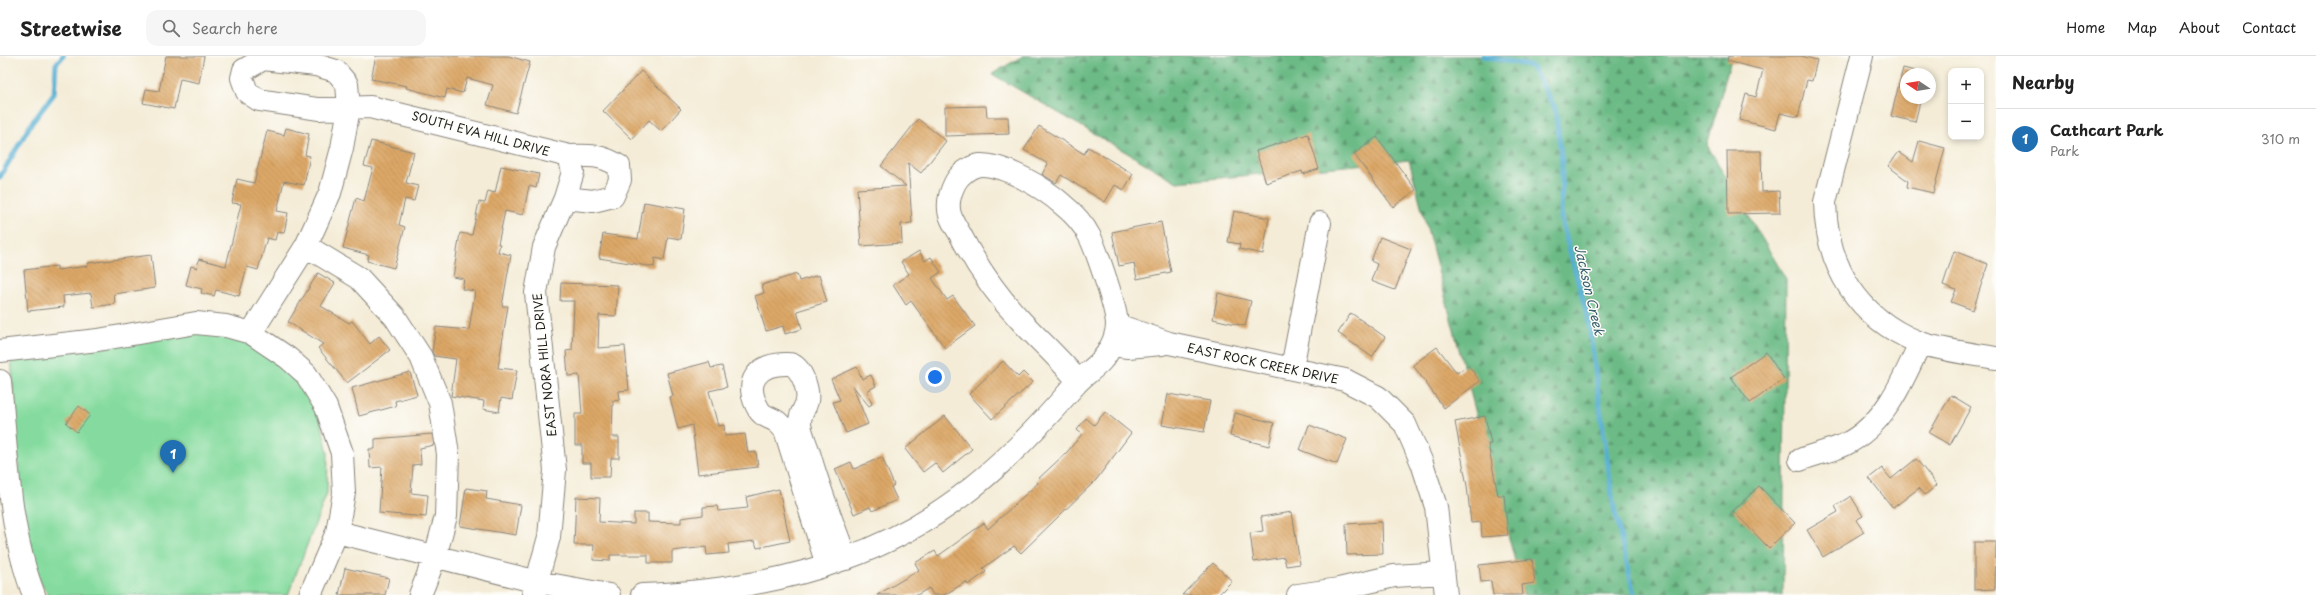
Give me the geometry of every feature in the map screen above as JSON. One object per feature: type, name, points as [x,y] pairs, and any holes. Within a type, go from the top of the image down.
[{"type":"street","points":[[1862,56],[1828,183],[1825,214],[1829,238],[1840,270],[1858,299],[1884,324],[1920,343],[1996,358]]},
{"type":"street","name":"SOUTH EVA HILL DRIVE","points":[[306,246],[330,192],[342,148],[349,108],[370,107],[405,114],[569,156]]},
{"type":"street","points":[[594,155],[606,158],[619,166],[620,180],[614,196],[593,201],[565,198],[573,172],[569,156],[594,155]]},
{"type":"street","points":[[642,595],[674,594],[738,585],[805,572],[837,562],[904,533],[942,512],[995,470],[1047,418],[1078,381],[1099,366],[1114,335],[1109,290],[1089,236],[1062,203],[1011,173],[991,165],[973,166],[957,179],[951,191],[948,211],[965,244],[1001,297],[1021,321],[1061,360],[1078,381]]},
{"type":"street","name":"EAST NORA HILL DRIVE","points":[[536,589],[549,537],[555,470],[536,293],[544,247],[565,198]]},
{"type":"street","points":[[1292,368],[1320,223]]},
{"type":"street","points":[[251,333],[306,246],[358,278],[395,317],[421,357],[440,403],[448,454],[446,516],[435,557],[420,595]]},
{"type":"street","points":[[0,351],[98,340],[196,322],[226,326],[251,333],[288,358],[306,374],[326,407],[342,453],[344,494],[337,532],[310,595]]},
{"type":"street","name":"EAST ROCK CREEK DRIVE","points":[[1114,335],[1169,343],[1345,380],[1378,397],[1405,424],[1422,463],[1436,507],[1446,595]]},
{"type":"street","points":[[1800,460],[1842,446],[1856,438],[1878,418],[1891,401],[1906,375],[1920,343]]},
{"type":"street","points":[[776,421],[789,419],[800,413],[807,402],[807,392],[799,369],[791,364],[781,364],[757,372],[752,378],[752,388],[759,410],[765,416],[776,421],[785,430],[806,469],[837,562]]},
{"type":"street","points":[[0,381],[14,507],[20,544],[33,594]]},
{"type":"street","points":[[800,413],[806,469]]},
{"type":"street","points":[[337,532],[435,557],[536,589],[609,595]]},
{"type":"street","points":[[1298,595],[1339,589],[1394,576],[1443,573]]},
{"type":"green space","points":[[1023,56],[1732,56],[1707,145],[1786,279],[1783,595],[1524,595],[1409,160],[1177,182],[992,74]]},
{"type":"green space","points":[[224,330],[285,364],[315,404],[322,426],[328,453],[327,493],[288,595],[48,595],[40,581],[21,503],[11,356]]},
{"type":"building","points":[[166,56],[204,56],[199,83],[180,79],[174,109],[143,103],[146,89],[159,91]]},
{"type":"building","points":[[376,56],[508,56],[530,62],[516,113],[487,105],[493,85],[467,78],[463,93],[447,89],[445,98],[406,88],[407,86],[371,79]]},
{"type":"building","points":[[1728,56],[1801,56],[1817,60],[1812,81],[1807,80],[1798,117],[1780,113],[1776,129],[1739,120],[1746,94],[1756,97],[1763,70],[1727,61]]},
{"type":"building","points":[[641,71],[681,109],[661,131],[649,120],[632,139],[603,111]]},
{"type":"building","points":[[1900,80],[1900,104],[1920,104],[1915,122],[1891,116]]},
{"type":"building","points":[[986,106],[987,117],[1008,117],[1009,134],[945,136],[945,107]]},
{"type":"building","points":[[918,119],[946,141],[921,173],[908,163],[912,223],[901,224],[902,243],[861,246],[857,189],[906,186],[881,166]]},
{"type":"building","points":[[1039,126],[1084,154],[1088,147],[1133,174],[1124,190],[1115,185],[1105,202],[1061,175],[1056,183],[1042,174],[1048,164],[1024,150]]},
{"type":"building","points":[[286,128],[309,134],[305,155],[310,156],[304,185],[284,181],[277,211],[288,213],[284,233],[277,232],[275,240],[267,238],[258,270],[247,267],[239,296],[216,290],[214,296],[201,293],[202,289],[186,285],[191,266],[197,268],[199,259],[226,266],[241,204],[232,203],[237,179],[254,183],[267,131],[284,135]]},
{"type":"building","points":[[1308,134],[1319,169],[1303,174],[1302,171],[1266,183],[1256,151]]},
{"type":"building","points":[[1377,137],[1416,190],[1393,207],[1354,154]]},
{"type":"building","points":[[371,141],[414,152],[406,183],[418,186],[414,201],[405,199],[399,225],[405,227],[394,268],[367,261],[369,255],[343,248],[356,198],[364,201],[373,168],[364,166]]},
{"type":"building","points":[[1919,141],[1945,148],[1933,193],[1907,187],[1908,181],[1888,166],[1899,152],[1913,162]]},
{"type":"building","points":[[1727,151],[1761,151],[1762,192],[1779,191],[1780,213],[1728,214]]},
{"type":"building","points":[[501,166],[539,174],[536,188],[529,186],[523,215],[505,211],[498,244],[500,244],[498,252],[511,255],[502,306],[508,306],[498,368],[517,370],[512,400],[501,398],[499,412],[483,409],[484,401],[451,396],[456,359],[434,356],[432,351],[436,327],[469,330],[475,291],[462,289],[464,279],[453,277],[460,233],[472,235],[479,202],[485,203],[488,191],[495,193]]},
{"type":"building","points":[[644,202],[685,209],[681,239],[668,237],[664,260],[655,258],[654,267],[599,258],[603,234],[638,239]]},
{"type":"building","points":[[1234,211],[1269,218],[1263,254],[1239,249],[1240,244],[1228,242]]},
{"type":"building","points":[[1161,222],[1171,272],[1137,279],[1134,263],[1119,266],[1112,232]]},
{"type":"building","points":[[1380,237],[1411,249],[1395,290],[1371,281],[1377,264],[1371,261]]},
{"type":"building","points":[[919,251],[925,261],[931,257],[941,272],[932,278],[947,300],[953,296],[975,326],[945,348],[911,301],[906,305],[893,285],[909,274],[901,262]]},
{"type":"building","points":[[1954,251],[1988,264],[1973,310],[1951,302],[1956,290],[1943,285]]},
{"type":"building","points":[[151,255],[155,288],[114,294],[115,304],[93,307],[91,293],[63,296],[64,307],[28,311],[24,270],[57,266],[57,270],[88,266],[88,263]]},
{"type":"building","points":[[318,273],[335,283],[321,306],[349,323],[352,321],[370,344],[379,336],[390,350],[347,383],[318,348],[323,344],[288,322]]},
{"type":"building","points":[[797,274],[799,281],[819,275],[827,302],[797,311],[802,329],[785,334],[783,326],[766,331],[755,296],[764,293],[762,285]]},
{"type":"building","points":[[561,283],[618,285],[616,316],[599,315],[598,348],[625,346],[629,390],[619,391],[620,400],[613,401],[612,437],[619,437],[619,458],[611,458],[610,477],[591,477],[591,463],[582,463],[582,445],[575,445],[575,414],[582,414],[579,375],[568,376],[566,351],[572,350],[574,301],[560,301]]},
{"type":"building","points":[[1218,293],[1251,301],[1245,326],[1213,319]]},
{"type":"building","points":[[1351,313],[1385,337],[1372,357],[1338,333]]},
{"type":"building","points":[[1437,347],[1457,373],[1468,365],[1480,381],[1444,408],[1413,365]]},
{"type":"building","points":[[1766,352],[1784,379],[1750,403],[1731,377]]},
{"type":"building","points":[[1003,361],[1018,377],[1023,372],[1033,382],[992,419],[969,394]]},
{"type":"building","points":[[709,362],[711,368],[722,366],[727,387],[709,391],[718,426],[724,425],[725,436],[745,434],[748,453],[756,452],[758,467],[698,474],[692,425],[678,429],[670,397],[673,396],[667,373]]},
{"type":"building","points":[[857,367],[862,379],[871,375],[876,386],[867,391],[872,404],[869,406],[852,385],[868,424],[846,433],[833,402],[840,400],[831,379]]},
{"type":"building","points":[[410,372],[417,395],[395,401],[396,406],[359,416],[352,388]]},
{"type":"building","points":[[1168,394],[1210,401],[1204,432],[1162,425]]},
{"type":"building","points":[[1951,395],[1971,407],[1950,445],[1929,433]]},
{"type":"building","points":[[79,406],[90,415],[77,432],[66,423]]},
{"type":"building","points":[[1105,412],[1131,433],[1096,480],[1021,553],[1014,546],[983,568],[986,572],[968,585],[966,582],[944,595],[933,595],[929,588],[917,595],[877,595],[919,570],[915,563],[935,551],[938,556],[984,523],[988,529],[1038,483],[1036,481],[1067,452],[1082,434],[1077,430],[1086,418],[1094,425]]},
{"type":"building","points":[[1235,413],[1274,423],[1269,446],[1230,436]]},
{"type":"building","points":[[945,416],[972,449],[943,473],[935,463],[923,472],[905,449]]},
{"type":"building","points":[[1485,416],[1491,444],[1488,444],[1498,495],[1504,495],[1508,535],[1482,537],[1481,522],[1471,523],[1467,486],[1455,422]]},
{"type":"building","points":[[1309,425],[1347,439],[1337,464],[1300,450]]},
{"type":"building","points":[[432,434],[434,445],[420,448],[421,464],[413,465],[411,493],[428,495],[426,517],[379,513],[382,467],[370,468],[369,449],[375,449],[375,439]]},
{"type":"building","points":[[882,457],[894,485],[891,487],[897,500],[872,511],[870,507],[854,514],[835,469],[851,462],[854,469]]},
{"type":"building","points":[[1916,459],[1937,485],[1925,495],[1919,488],[1893,508],[1869,478],[1882,468],[1891,479]]},
{"type":"building","points":[[1759,486],[1795,523],[1769,548],[1733,511]]},
{"type":"building","points":[[466,488],[487,491],[486,499],[521,505],[516,535],[460,526]]},
{"type":"building","points":[[779,489],[790,541],[757,548],[755,541],[728,544],[729,553],[707,555],[706,547],[672,551],[672,563],[648,563],[648,555],[610,555],[610,561],[593,560],[594,545],[574,545],[576,497],[600,498],[599,522],[634,524],[634,513],[648,513],[648,522],[681,523],[681,518],[703,515],[703,507],[717,506],[718,511],[748,508],[746,497]]},
{"type":"building","points":[[1851,496],[1863,516],[1856,520],[1864,532],[1823,557],[1807,530],[1838,512],[1835,506]]},
{"type":"building","points":[[1292,512],[1300,564],[1286,566],[1284,557],[1254,562],[1250,533],[1263,531],[1261,517]]},
{"type":"building","points":[[1382,522],[1383,554],[1347,555],[1346,524]]},
{"type":"building","points":[[1974,542],[1996,542],[1995,589],[1974,590]]},
{"type":"building","points":[[1532,559],[1535,583],[1522,585],[1523,595],[1493,595],[1491,581],[1481,582],[1479,565]]},
{"type":"building","points":[[1213,563],[1232,581],[1218,595],[1182,595]]},
{"type":"building","points":[[345,568],[389,578],[385,595],[339,595]]},
{"type":"waterway","points":[[0,177],[31,124],[54,94],[56,64],[63,56]]},
{"type":"waterway","name":"Jackson Creek","points":[[1483,56],[1531,66],[1555,108],[1562,162],[1561,219],[1588,318],[1613,503],[1634,595]]},
{"type":"place","name":"Cathcart Park","points":[[173,473]]}]
